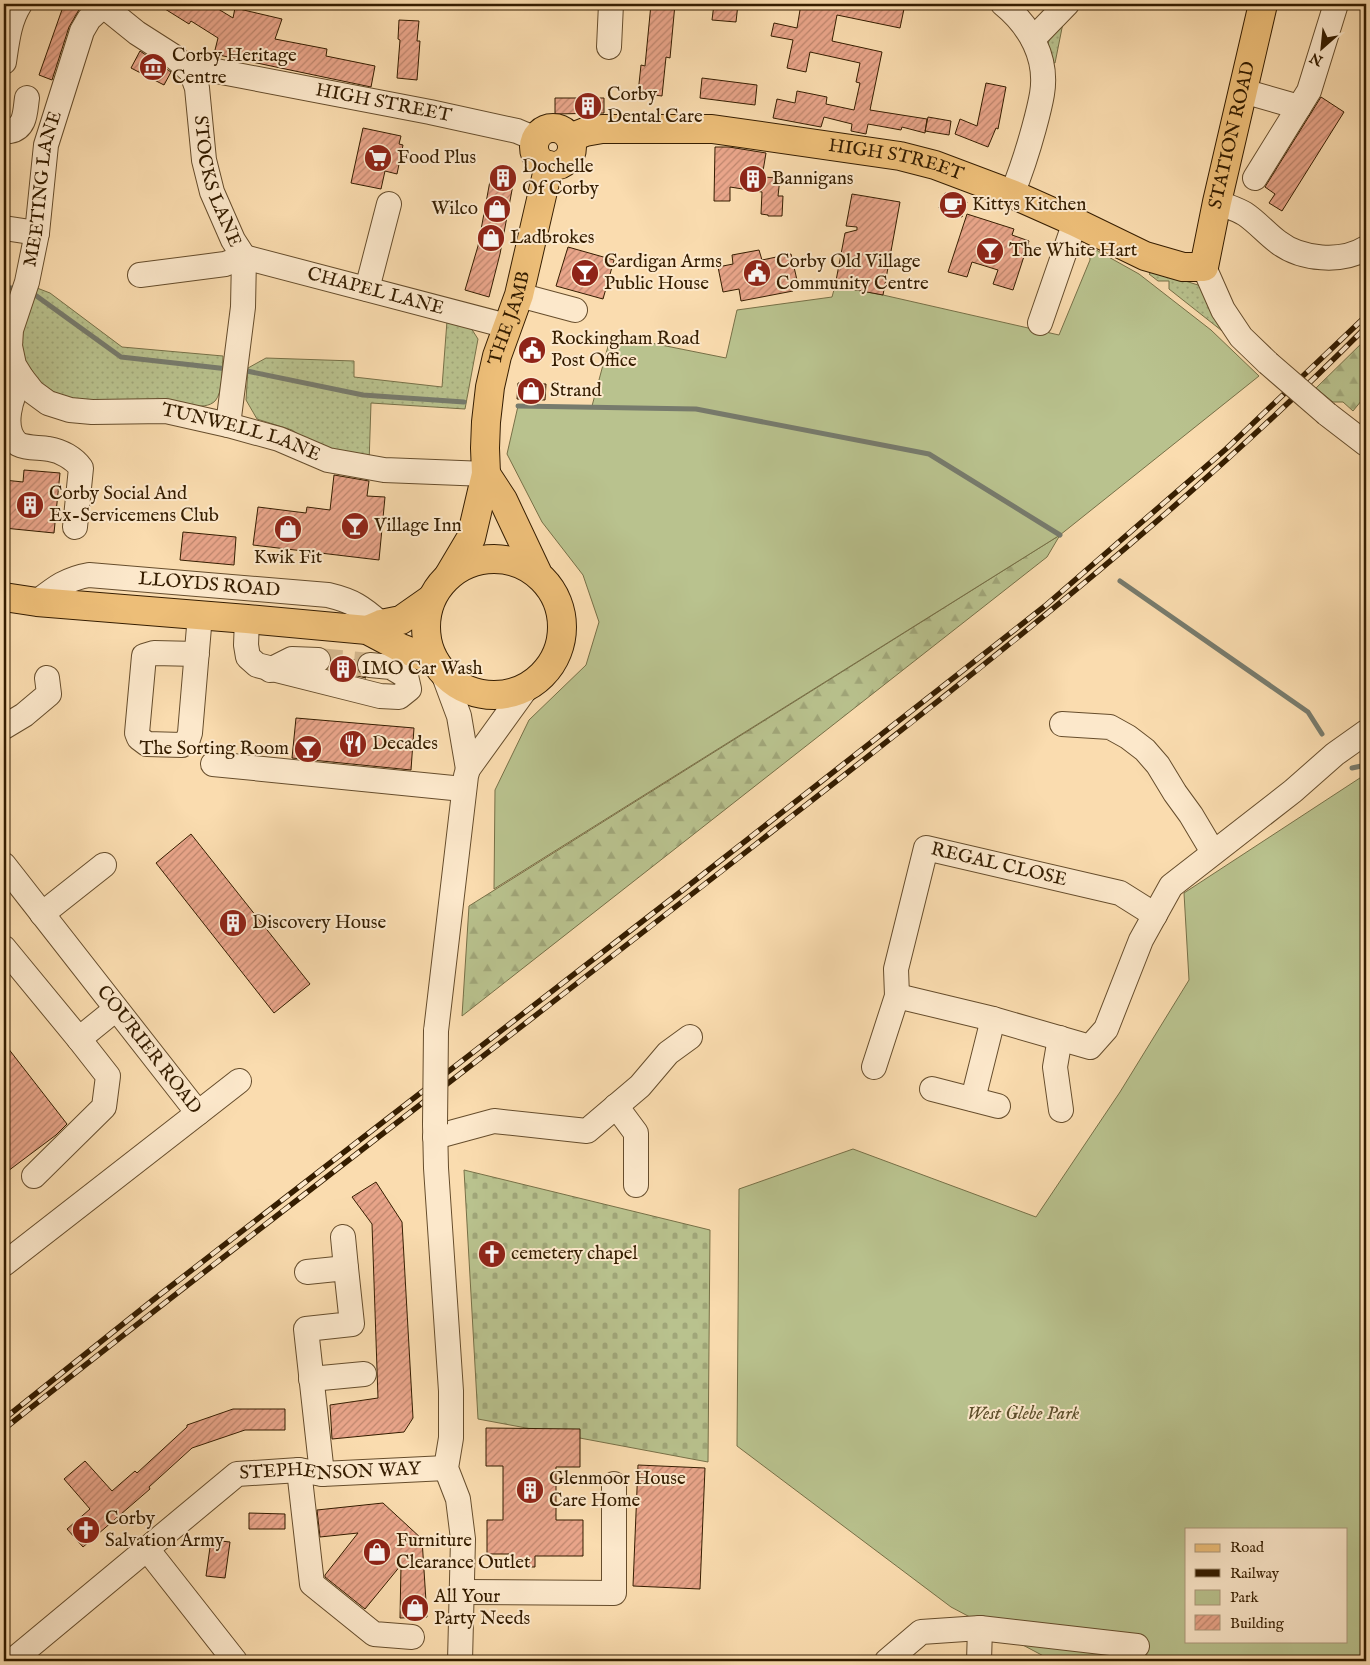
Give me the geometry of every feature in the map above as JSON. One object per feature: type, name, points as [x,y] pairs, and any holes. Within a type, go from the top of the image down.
[{"type":"main road","name":"STATION ROAD","points":[[1204,267],[1217,202],[1263,4]]},
{"type":"main road","points":[[556,128],[562,130],[570,138],[572,150],[570,156],[561,164],[549,165],[544,163],[536,155],[536,139],[544,130],[556,128]]},
{"type":"main road","name":"HIGH STREET","points":[[570,138],[585,132],[602,129],[712,129],[900,156],[935,165],[1012,194],[1145,256],[1183,267],[1204,267]]},
{"type":"main road","name":"THE JAMB","points":[[448,575],[471,538],[486,474],[486,422],[490,387],[497,356],[519,295],[549,165]]},
{"type":"main road","points":[[486,474],[503,500],[537,572],[552,590],[562,611],[563,634],[557,657],[544,676],[524,690],[496,696],[467,691],[438,667],[426,640],[426,619],[431,599],[448,575],[469,563],[492,558],[516,562],[537,572]]},
{"type":"main road","name":"LLOYDS ROAD","points":[[4,597],[37,602],[374,627],[400,620],[431,599]]},
{"type":"main road","name":"LLOYDS ROAD","points":[[374,627],[402,648],[438,667]]},
{"type":"street","points":[[4,62],[9,30],[20,4]]},
{"type":"street","points":[[609,46],[611,4]]},
{"type":"street","points":[[1002,4],[1023,22],[1034,39],[1043,76],[1042,94],[1024,165],[1012,194]]},
{"type":"street","points":[[1034,39],[1067,4]]},
{"type":"street","points":[[1256,178],[1309,91],[1336,4]]},
{"type":"street","points":[[102,5],[137,33],[173,56],[192,71]]},
{"type":"street","name":"MEETING LANE","points":[[13,381],[14,365],[10,346],[11,330],[24,292],[37,233],[46,146],[82,31],[89,19],[102,5]]},
{"type":"street","name":"HIGH STREET","points":[[192,71],[211,70],[430,112],[518,131],[536,139]]},
{"type":"street","name":"STOCKS LANE","points":[[192,71],[197,88],[204,160],[212,192],[233,240],[244,257],[243,307],[228,424]]},
{"type":"street","points":[[1243,91],[1299,107]]},
{"type":"street","points":[[4,129],[10,132],[19,127],[23,122],[27,98]]},
{"type":"street","points":[[1217,202],[1245,214],[1279,244],[1298,253],[1320,257],[1344,257],[1366,248]]},
{"type":"street","points":[[367,289],[389,204]]},
{"type":"street","points":[[1040,323],[1075,222]]},
{"type":"street","points":[[4,228],[37,233]]},
{"type":"street","name":"STOCKS LANE","points":[[140,275],[225,264],[244,257]]},
{"type":"street","name":"CHAPEL LANE","points":[[244,257],[507,326]]},
{"type":"street","points":[[1204,267],[1223,310],[1241,337],[1327,414],[1366,444]]},
{"type":"street","points":[[519,295],[575,310]]},
{"type":"street","points":[[13,381],[5,418],[10,435],[18,443],[32,448],[50,449],[75,460],[81,468],[75,527]]},
{"type":"street","name":"TUNWELL LANE","points":[[13,381],[48,403],[70,410],[92,412],[166,412],[228,424],[279,439],[328,460],[384,470],[486,474]]},
{"type":"street","name":"LLOYDS ROAD","points":[[37,602],[61,584],[74,578],[89,575],[328,595],[349,600],[366,611],[374,627]]},
{"type":"street","points":[[197,654],[200,615]]},
{"type":"street","points":[[248,619],[246,645],[248,656],[257,666],[380,696],[399,697],[409,689],[406,676],[391,667],[370,665]]},
{"type":"street","points":[[270,670],[292,660],[318,660]]},
{"type":"street","points":[[438,667],[459,716],[465,779],[436,1031],[435,1130],[451,1391],[451,1438],[446,1468],[458,1499],[463,1539],[460,1661]]},
{"type":"street","points":[[4,727],[24,715],[49,694],[47,678]]},
{"type":"street","points":[[465,779],[524,690]]},
{"type":"street","points":[[1062,724],[1110,727],[1128,737],[1145,750],[1158,765],[1213,852]]},
{"type":"street","points":[[897,996],[993,1019],[1090,1047],[1106,1029],[1141,940],[1171,886],[1293,791],[1335,754],[1366,732]]},
{"type":"street","points":[[213,764],[465,779]]},
{"type":"street","name":"REGAL CLOSE","points":[[874,1067],[897,996],[896,969],[926,848],[1120,893],[1155,915]]},
{"type":"street","name":"COURIER ROAD","points":[[4,865],[198,1113],[4,1264]]},
{"type":"street","points":[[42,914],[104,865]]},
{"type":"street","points":[[4,948],[108,1076],[104,1107],[34,1176]]},
{"type":"street","points":[[78,1039],[116,1009]]},
{"type":"street","points":[[973,1099],[993,1019]]},
{"type":"street","points":[[435,1130],[494,1121],[587,1131],[640,1086],[668,1053],[690,1037]]},
{"type":"street","points":[[1060,1038],[1055,1067],[1061,1110]]},
{"type":"street","points":[[198,1113],[239,1081]]},
{"type":"street","points":[[932,1089],[998,1106]]},
{"type":"street","points":[[616,1106],[636,1133],[636,1174]]},
{"type":"street","points":[[322,1474],[306,1329],[352,1324],[343,1237]]},
{"type":"street","points":[[307,1272],[346,1268]]},
{"type":"street","points":[[311,1379],[364,1374]]},
{"type":"street","name":"STEPHENSON WAY","points":[[12,1661],[237,1474],[299,1470],[322,1474],[446,1468]]},
{"type":"street","points":[[299,1470],[312,1584],[374,1634],[412,1637]]},
{"type":"street","points":[[463,1592],[614,1593],[614,1484]]},
{"type":"street","points":[[147,1549],[235,1661]]},
{"type":"street","points":[[979,1661],[980,1628]]},
{"type":"street","points":[[887,1661],[921,1632],[980,1628],[1113,1653],[1137,1646]]},
{"type":"green space","points":[[1063,23],[1055,63],[1048,61],[1048,44]]},
{"type":"green space","points":[[1089,246],[1139,274],[1211,330],[1259,376],[1060,535],[494,889],[495,790],[529,720],[586,665],[599,622],[583,575],[542,522],[507,454],[518,406],[592,406],[611,335],[726,358],[737,310],[832,297],[835,286],[1059,335],[1090,260]]},
{"type":"green space","points":[[1153,271],[1198,285],[1203,290],[1231,338],[1169,289],[1169,281],[1158,281],[1149,274]]},
{"type":"green space","points":[[37,288],[50,293],[122,347],[223,356],[222,380],[218,397],[210,404],[197,406],[159,402],[88,402],[54,392],[41,383],[30,369],[22,349],[24,324]]},
{"type":"green space","points":[[447,321],[471,328],[478,339],[465,409],[371,403],[369,464],[330,456],[292,430],[257,419],[246,400],[248,368],[266,358],[354,361],[354,377],[442,387]]},
{"type":"green space","points":[[1366,339],[1366,395],[1353,411],[1343,402],[1333,402],[1316,388]]},
{"type":"green space","points":[[1060,535],[1047,557],[462,1016],[469,906]]},
{"type":"green space","name":"West Glebe Park","points":[[1366,774],[1366,1661],[1053,1661],[951,1607],[737,1446],[739,1189],[853,1149],[1036,1217],[1120,1092],[1189,980],[1184,893]]},
{"type":"green space","points":[[464,1170],[710,1230],[708,1462],[478,1419]]},
{"type":"building","points":[[64,4],[80,8],[69,27],[52,80],[39,75]]},
{"type":"building","points":[[157,4],[210,4],[233,18],[235,8],[282,19],[275,39],[327,49],[326,56],[375,66],[371,87],[214,54],[218,38],[191,21],[189,24]]},
{"type":"building","points":[[651,4],[675,4],[670,58],[666,57],[662,96],[638,93],[641,65],[645,66]]},
{"type":"building","points":[[714,4],[738,4],[736,22],[712,20]]},
{"type":"building","points":[[801,4],[905,4],[900,28],[837,15],[832,41],[882,52],[870,110],[927,119],[925,133],[902,127],[901,130],[868,124],[866,134],[851,131],[852,124],[824,117],[821,127],[773,118],[777,99],[795,103],[797,91],[827,97],[826,104],[854,110],[860,83],[856,82],[860,63],[810,52],[806,72],[787,68],[793,40],[771,36],[774,23],[797,28]]},
{"type":"building","points":[[399,20],[419,21],[417,41],[420,41],[417,80],[397,78],[400,40],[398,39]]},
{"type":"building","name":"Corby Heritage Centre","points":[[140,51],[171,72],[164,85],[131,68]]},
{"type":"building","points":[[702,78],[757,85],[755,105],[700,98]]},
{"type":"building","points":[[986,83],[1006,87],[998,129],[996,128],[988,147],[955,134],[960,119],[977,126]]},
{"type":"building","points":[[1321,97],[1344,112],[1282,211],[1269,203],[1275,194],[1265,187]]},
{"type":"building","points":[[555,98],[604,98],[604,113],[555,114]]},
{"type":"building","points":[[928,117],[951,121],[949,135],[925,131]]},
{"type":"building","name":"Food Plus","points":[[363,128],[401,136],[399,144],[403,145],[397,174],[385,171],[381,189],[351,183]]},
{"type":"building","points":[[715,147],[729,147],[766,153],[762,177],[780,178],[778,196],[783,196],[782,216],[761,214],[762,192],[730,187],[730,201],[714,201]]},
{"type":"building","points":[[492,170],[515,174],[500,254],[489,297],[465,290],[478,246]]},
{"type":"building","name":"Kittys Kitchen","points":[[945,193],[967,202],[962,217],[939,208]]},
{"type":"building","points":[[852,194],[900,202],[883,295],[835,286],[845,233],[857,230],[857,227],[846,226]]},
{"type":"building","name":"The White Hart","points":[[967,214],[1014,229],[1012,235],[1029,241],[1013,290],[993,284],[998,270],[972,262],[967,277],[948,272]]},
{"type":"building","name":"Cardigan Arms Public House","points":[[568,247],[614,260],[603,299],[556,286]]},
{"type":"building","name":"Corby Old Village Community Centre","points":[[759,250],[762,260],[791,254],[797,280],[791,281],[793,291],[741,301],[739,289],[723,292],[718,267],[733,264],[732,255]]},
{"type":"building","name":"Strand","points":[[518,383],[546,384],[545,400],[517,399]]},
{"type":"building","name":"Corby Social And Ex-Servicemens Club","points":[[24,470],[60,473],[54,533],[4,528],[4,480],[23,482]]},
{"type":"building","points":[[334,475],[369,481],[367,496],[385,497],[379,560],[253,545],[258,507],[306,513],[307,507],[330,510]]},
{"type":"building","points":[[183,532],[236,537],[234,565],[180,560]]},
{"type":"building","points":[[331,657],[358,660],[356,664],[358,671],[366,678],[328,669],[332,661]]},
{"type":"building","name":"Decades","points":[[296,718],[414,728],[411,770],[292,758]]},
{"type":"building","name":"Discovery House","points":[[191,834],[310,984],[274,1013],[156,863]]},
{"type":"building","points":[[4,1043],[67,1124],[56,1135],[4,1174]]},
{"type":"building","points":[[376,1182],[402,1222],[413,1418],[404,1432],[332,1439],[330,1405],[378,1398],[372,1224],[352,1197]]},
{"type":"building","points":[[233,1409],[285,1409],[285,1430],[245,1430],[192,1448],[149,1487],[150,1489],[83,1547],[67,1529],[90,1509],[64,1479],[85,1461],[112,1491],[135,1471],[137,1473],[187,1425]]},
{"type":"building","name":"Glenmoor House Care Home","points":[[486,1428],[580,1429],[580,1467],[556,1467],[556,1520],[583,1520],[583,1556],[535,1556],[535,1567],[513,1567],[513,1554],[487,1554],[487,1520],[503,1520],[503,1466],[486,1466]]},
{"type":"building","points":[[638,1465],[705,1468],[700,1589],[633,1586]]},
{"type":"building","name":"Furniture Clearance Outlet","points":[[383,1503],[422,1539],[427,1617],[400,1618],[401,1565],[365,1609],[325,1577],[358,1533],[320,1537],[317,1510]]},
{"type":"building","points":[[249,1513],[285,1514],[285,1529],[249,1529]]},
{"type":"building","points":[[211,1540],[230,1542],[225,1578],[206,1576]]},
{"type":"waterway","points":[[4,287],[18,289]]},
{"type":"waterway","points":[[31,292],[121,357],[228,369]]},
{"type":"waterway","points":[[242,370],[363,395],[464,402]]},
{"type":"waterway","points":[[518,406],[696,409],[929,454],[1060,535]]},
{"type":"waterway","points":[[1120,581],[1308,712],[1322,734]]},
{"type":"waterway","points":[[1352,768],[1366,765]]},
{"type":"tunnel","points":[[318,660],[370,665]]},
{"type":"railway","points":[[4,1419],[153,1300],[688,886],[1045,606],[1226,449],[1366,316]]},
{"type":"railway","points":[[4,1429],[686,899],[1008,645],[1155,523],[1298,394],[1366,327]]},
{"type":"place","name":"Corby Heritage Centre","points":[[153,67]]},
{"type":"place","name":"Corby Dental Care","points":[[588,106]]},
{"type":"place","name":"Food Plus","points":[[378,158]]},
{"type":"place","name":"Dochelle Of Corby","points":[[503,178]]},
{"type":"place","name":"Bannigans","points":[[753,179]]},
{"type":"place","name":"Kittys Kitchen","points":[[953,205]]},
{"type":"place","name":"Wilco","points":[[497,209]]},
{"type":"place","name":"Ladbrokes","points":[[491,238]]},
{"type":"place","name":"The White Hart","points":[[990,251]]},
{"type":"place","name":"Cardigan Arms Public House","points":[[585,273]]},
{"type":"place","name":"Corby Old Village Community Centre","points":[[757,273]]},
{"type":"place","name":"Rockingham Road Post Office","points":[[532,350]]},
{"type":"place","name":"Strand","points":[[531,391]]},
{"type":"place","name":"Corby Social And Ex-Servicemens Club","points":[[30,505]]},
{"type":"place","name":"Village Inn","points":[[355,526]]},
{"type":"place","name":"Kwik Fit","points":[[288,529]]},
{"type":"place","name":"IMO Car Wash","points":[[343,669]]},
{"type":"place","name":"Decades","points":[[353,744]]},
{"type":"place","name":"The Sorting Room","points":[[308,749]]},
{"type":"place","name":"Discovery House","points":[[233,923]]},
{"type":"place","name":"cemetery chapel","points":[[492,1254]]},
{"type":"place","name":"Glenmoor House Care Home","points":[[530,1490]]},
{"type":"place","name":"Corby Salvation Army","points":[[86,1530]]},
{"type":"place","name":"Furniture Clearance Outlet","points":[[377,1552]]},
{"type":"place","name":"All Your Party Needs","points":[[415,1608]]}]
